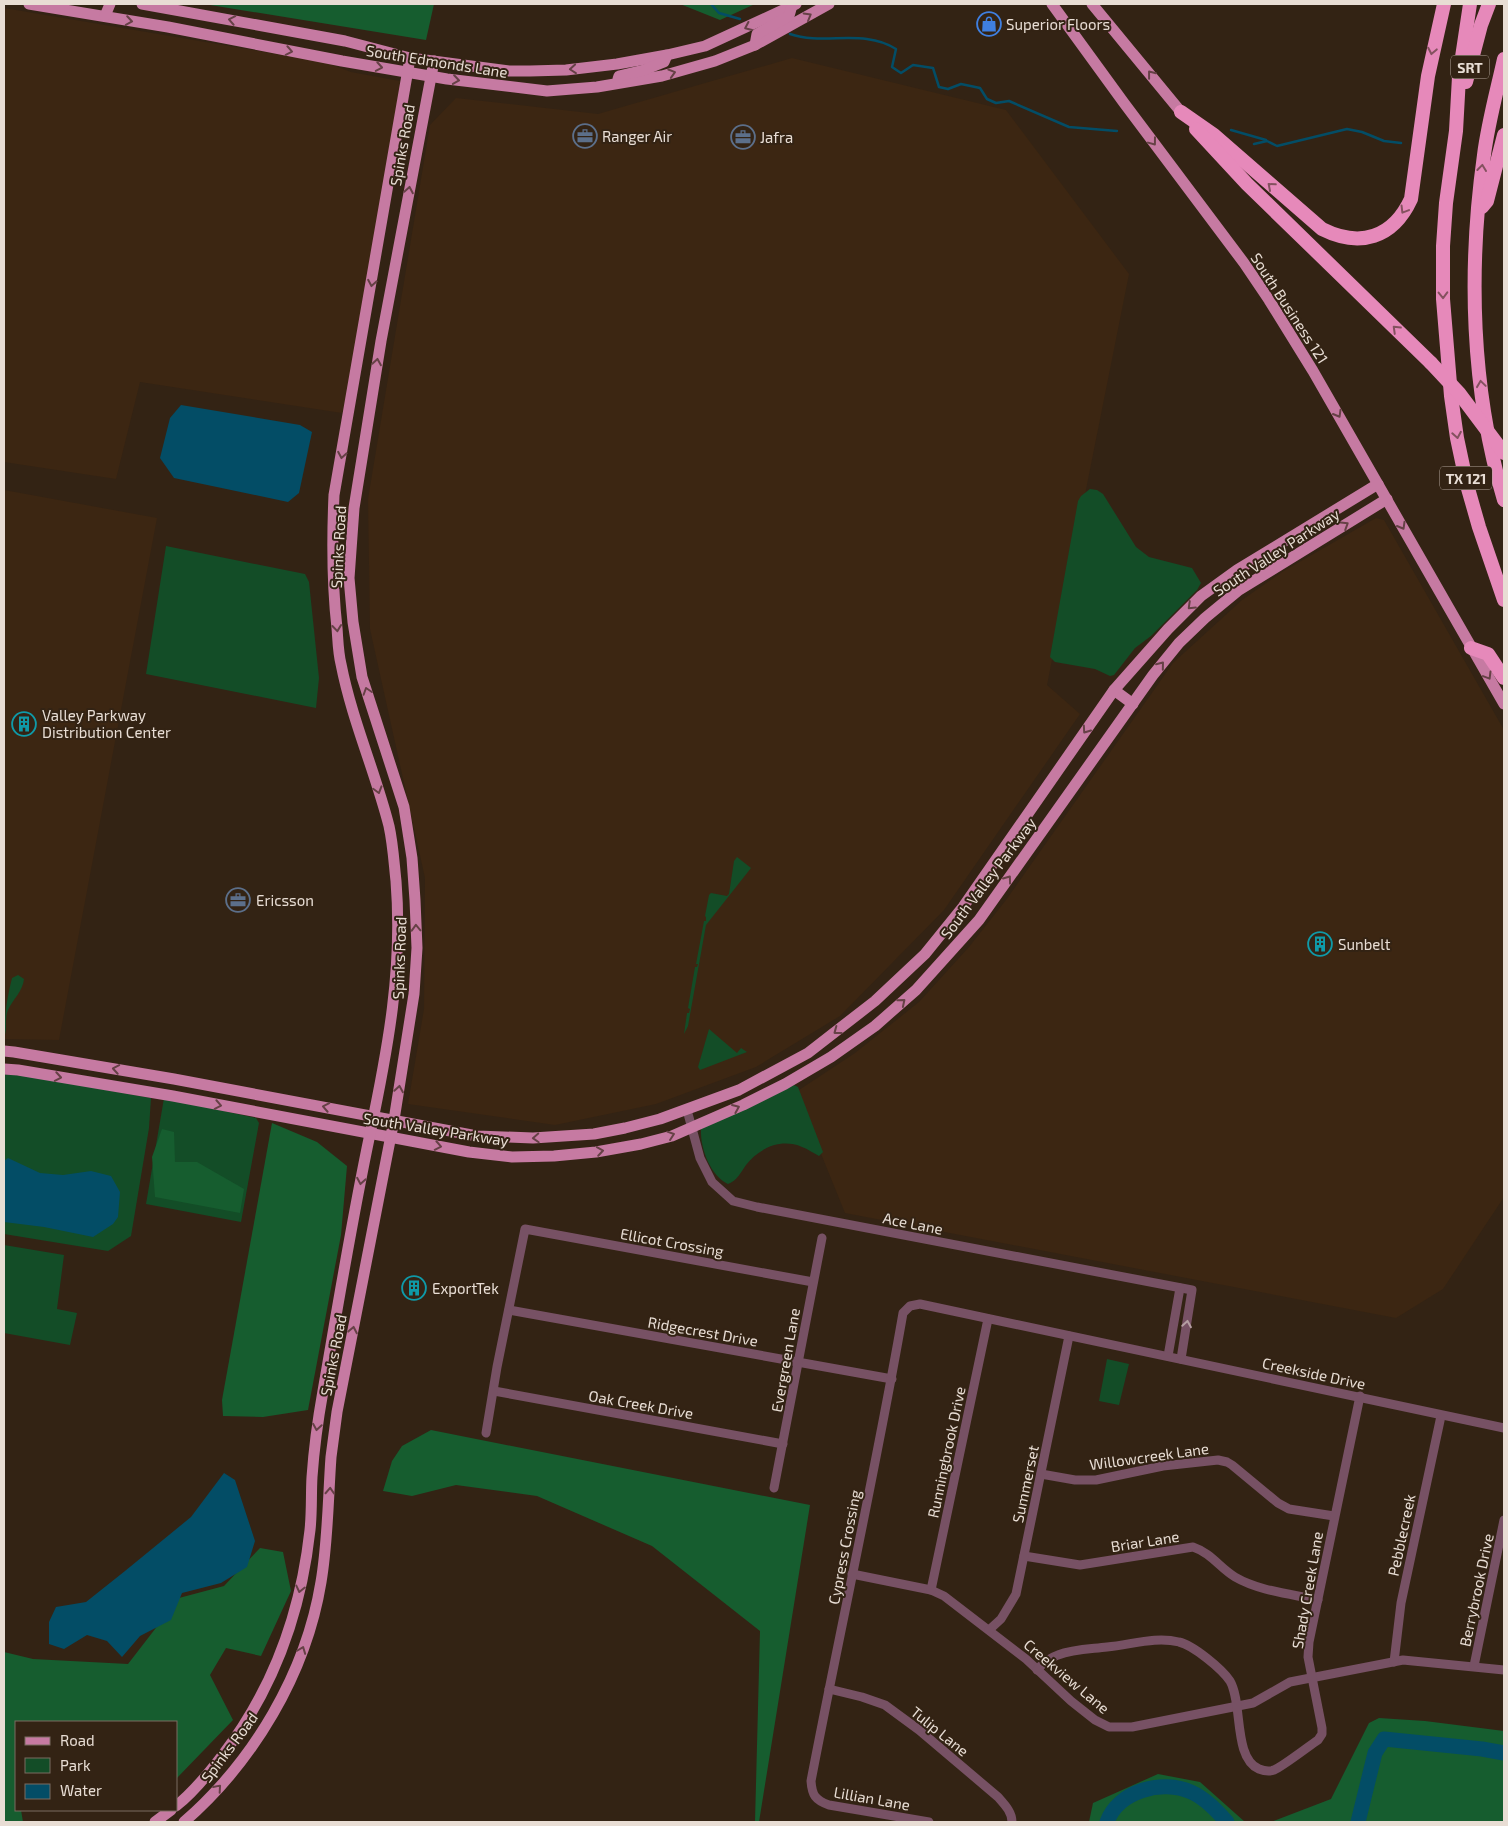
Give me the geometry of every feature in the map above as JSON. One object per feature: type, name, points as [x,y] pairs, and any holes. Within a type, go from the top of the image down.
[{"type":"highway","points":[[1181,112],[1214,135],[1322,230],[1336,236],[1351,239],[1368,238],[1382,233],[1394,225],[1405,212],[1411,198],[1428,76],[1444,4]]},
{"type":"highway","points":[[1456,131],[1459,77],[1470,4]]},
{"type":"highway","name":"SRT","points":[[1456,131],[1467,79],[1489,4]]},
{"type":"highway","name":"SRT","points":[[1476,216],[1484,154],[1504,59]]},
{"type":"highway","points":[[1181,112],[1248,184],[1459,393],[1504,453]]},
{"type":"highway","name":"TX 121","points":[[1456,131],[1446,203],[1443,246],[1443,299],[1450,396],[1467,484],[1479,528],[1504,600]]},
{"type":"highway","points":[[1476,216],[1486,201],[1504,135]]},
{"type":"highway","name":"TX 121","points":[[1476,216],[1475,288],[1479,367],[1492,454],[1504,500]]},
{"type":"highway","points":[[1471,648],[1488,654],[1504,678]]},
{"type":"main road","name":"South Edmonds Lane","points":[[30,4],[430,76],[547,91],[597,87],[662,76],[716,61],[755,45],[829,4]]},
{"type":"main road","points":[[105,16],[110,4]]},
{"type":"main road","name":"South Edmonds Lane","points":[[142,4],[345,41],[410,58],[530,71],[566,70],[617,64],[705,46],[794,5]]},
{"type":"main road","name":"South Business 121","points":[[1052,4],[1269,300],[1387,499],[1504,704]]},
{"type":"main road","points":[[1092,4],[1181,112]]},
{"type":"main road","points":[[755,45],[757,34],[789,16],[794,5]]},
{"type":"main road","points":[[615,83],[619,76],[656,67],[664,62],[667,55]]},
{"type":"main road","name":"Spinks Road","points":[[178,1804],[212,1770],[238,1736],[277,1665],[293,1619],[304,1570],[310,1528],[316,1433],[370,1133],[389,1042],[396,984],[399,931],[396,879],[389,828],[340,663],[332,544],[334,495],[410,58]]},
{"type":"main road","name":"Spinks Road","points":[[184,1822],[205,1803],[235,1769],[267,1722],[291,1678],[312,1625],[322,1582],[328,1525],[331,1456],[337,1412],[394,1120],[414,994],[417,948],[412,858],[404,807],[362,677],[353,622],[349,578],[354,508],[371,400],[434,61]]},
{"type":"main road","name":"South Valley Parkway","points":[[9,1052],[164,1077],[477,1136],[534,1138],[594,1134],[660,1119],[739,1090],[808,1053],[875,1001],[925,954],[963,907],[1114,690],[1168,629],[1201,596],[1237,570],[1378,484]]},
{"type":"main road","name":"South Valley Parkway","points":[[7,1069],[161,1094],[469,1152],[512,1157],[596,1152],[672,1136],[743,1105],[793,1080],[831,1058],[916,990],[979,920],[1132,704],[1179,643],[1232,596],[1387,499]]},
{"type":"main road","points":[[333,580],[349,578]]},
{"type":"main road","points":[[1114,690],[1132,704]]},
{"type":"main road","points":[[363,744],[382,738]]},
{"type":"main road","points":[[875,1001],[888,1014]]},
{"type":"main road","points":[[7,1069],[9,1052]]},
{"type":"main road","points":[[161,1094],[164,1077]]},
{"type":"main road","points":[[330,1352],[348,1356]]},
{"type":"main road","points":[[156,1822],[171,1811]]},
{"type":"street","name":"Ace Lane","points":[[687,1110],[700,1158],[712,1182],[733,1200],[757,1207],[1192,1290],[1181,1359]]},
{"type":"street","name":"Ellicot Crossing","points":[[509,1310],[525,1228],[813,1282]]},
{"type":"street","name":"Evergreen Lane","points":[[774,1488],[822,1238]]},
{"type":"street","points":[[1168,1356],[1180,1288]]},
{"type":"street","name":"Creekside Drive","points":[[910,1306],[920,1304],[1360,1396],[1441,1416]]},
{"type":"street","name":"Cypress Crossing","points":[[813,1796],[811,1781],[892,1379],[903,1313],[910,1306]]},
{"type":"street","points":[[486,1433],[509,1310]]},
{"type":"street","name":"Ridgecrest Drive","points":[[509,1310],[892,1379]]},
{"type":"street","name":"Runningbrook Drive","points":[[931,1590],[988,1319]]},
{"type":"street","name":"Summerset","points":[[989,1630],[1001,1619],[1016,1594],[1069,1336]]},
{"type":"street","name":"Oak Creek Drive","points":[[494,1391],[783,1444]]},
{"type":"street","name":"Shady Creek Lane","points":[[1037,1670],[1049,1659],[1064,1653],[1146,1641],[1164,1640],[1181,1642],[1198,1652],[1230,1681],[1236,1695],[1236,1707],[1246,1756],[1251,1764],[1266,1771],[1275,1770],[1318,1740],[1322,1734],[1320,1712],[1308,1657],[1309,1642],[1360,1396]]},
{"type":"street","points":[[1441,1416],[1504,1428]]},
{"type":"street","name":"Pebblecreek","points":[[1394,1662],[1401,1603],[1441,1416]]},
{"type":"street","name":"Willowcreek Lane","points":[[1042,1474],[1075,1480],[1096,1480],[1163,1466],[1218,1460],[1227,1462],[1278,1503],[1290,1509],[1334,1516]]},
{"type":"street","name":"Berrybrook Drive","points":[[1474,1666],[1504,1520]]},
{"type":"street","name":"Briar Lane","points":[[1024,1556],[1080,1565],[1193,1547],[1207,1553],[1234,1576],[1255,1586],[1318,1600]]},
{"type":"street","name":"Creekview Lane","points":[[852,1574],[931,1590],[957,1605],[1026,1659],[1083,1710],[1109,1727],[1132,1727],[1236,1707],[1262,1700],[1290,1682],[1312,1676],[1403,1660],[1504,1670]]},
{"type":"street","name":"Tulip Lane","points":[[829,1689],[862,1696],[885,1705],[919,1730],[998,1798],[1006,1806],[1012,1822]]},
{"type":"street","name":"Lillian Lane","points":[[813,1796],[818,1801],[829,1805],[929,1822]]},
{"type":"shaded area","points":[[4,8],[324,62],[351,72],[400,81],[394,126],[347,394],[342,413],[140,382],[116,479],[4,462]]},
{"type":"shaded area","points":[[792,58],[1006,110],[1129,274],[1047,685],[1080,714],[944,910],[840,1016],[756,1067],[656,1104],[555,1125],[408,1104],[424,1009],[425,878],[370,629],[368,499],[430,125],[456,98],[598,114]]},
{"type":"shaded area","points":[[4,490],[157,518],[59,1040],[4,1039]]},
{"type":"shaded area","points":[[1376,518],[1384,520],[1504,730],[1504,1197],[1443,1289],[1396,1318],[845,1213],[796,1092],[855,1053],[919,1002],[969,947],[1006,900],[1173,663],[1242,600],[1282,572]]},
{"type":"green space","points":[[204,4],[434,4],[426,40]]},
{"type":"green space","points":[[680,4],[755,4],[720,20]]},
{"type":"green space","points":[[1090,489],[1097,490],[1103,494],[1136,547],[1149,557],[1192,568],[1201,583],[1197,590],[1151,636],[1135,648],[1114,675],[1110,676],[1095,669],[1055,662],[1050,657],[1078,501]]},
{"type":"green space","points":[[166,546],[305,574],[309,582],[319,678],[316,708],[146,674]]},
{"type":"green space","points":[[737,857],[751,868],[706,925],[688,1026],[684,1034],[687,1013],[689,1013],[690,1009],[688,1008],[695,967],[698,964],[696,964],[704,921],[706,921],[705,916],[709,895],[711,893],[727,896],[729,894],[734,861]]},
{"type":"green space","points":[[18,975],[24,979],[20,991],[8,1010],[4,1037],[5,1015],[10,985],[12,978]]},
{"type":"green space","points":[[709,1029],[737,1053],[741,1048],[747,1052],[700,1070],[698,1067]]},
{"type":"green space","points":[[4,1074],[28,1076],[151,1098],[149,1128],[131,1236],[108,1251],[4,1234]]},
{"type":"green space","points":[[794,1085],[798,1087],[823,1152],[819,1156],[794,1144],[778,1144],[764,1149],[751,1159],[734,1181],[728,1184],[722,1180],[716,1175],[707,1160],[702,1144],[701,1129]]},
{"type":"green space","points":[[164,1098],[256,1118],[259,1123],[241,1222],[146,1204]]},
{"type":"green space","points":[[272,1123],[317,1142],[347,1166],[341,1235],[308,1410],[263,1417],[223,1416],[222,1400]]},
{"type":"green space","points":[[162,1129],[174,1132],[175,1162],[197,1162],[244,1189],[240,1213],[155,1197],[152,1157]]},
{"type":"green space","points":[[4,1245],[64,1255],[57,1309],[77,1313],[70,1345],[4,1333]]},
{"type":"green space","points":[[1107,1359],[1129,1364],[1119,1405],[1099,1401]]},
{"type":"green space","points":[[431,1430],[810,1505],[759,1822],[755,1822],[760,1631],[652,1546],[537,1496],[456,1485],[412,1496],[383,1491],[392,1461],[402,1446]]},
{"type":"green space","points":[[260,1548],[283,1552],[291,1591],[261,1656],[226,1648],[210,1675],[233,1720],[178,1777],[178,1721],[15,1721],[15,1811],[21,1811],[23,1822],[4,1822],[4,1652],[33,1659],[128,1664],[179,1598],[224,1586]]},
{"type":"green space","points":[[1379,1718],[1425,1721],[1504,1731],[1504,1822],[1271,1822],[1331,1799],[1369,1723]]},
{"type":"green space","points":[[1158,1774],[1200,1782],[1245,1822],[1089,1822],[1093,1803]]},
{"type":"water","points":[[181,405],[300,425],[312,432],[299,493],[288,502],[174,478],[160,458],[170,418]]},
{"type":"water","points":[[8,1158],[40,1173],[63,1175],[91,1171],[111,1176],[120,1192],[118,1217],[113,1224],[93,1237],[44,1227],[4,1222],[4,1161]]},
{"type":"water","points":[[224,1473],[235,1480],[255,1541],[247,1567],[221,1583],[182,1593],[171,1620],[140,1636],[122,1657],[107,1641],[87,1635],[64,1649],[49,1644],[49,1622],[56,1607],[86,1602],[125,1571],[191,1517]]},
{"type":"waterway","points":[[711,4],[719,13],[740,19]]},
{"type":"waterway","points":[[790,34],[816,38],[870,39],[896,49],[892,67],[901,73],[913,65],[933,68],[939,87],[948,89],[961,84],[980,88],[987,99],[996,103],[1009,101],[1069,127],[1117,131]]},
{"type":"waterway","points":[[1254,144],[1267,141],[1277,146],[1347,129],[1362,132],[1384,141],[1401,143]]},
{"type":"waterway","points":[[1231,130],[1266,140]]},
{"type":"waterway","points":[[1358,1822],[1375,1753],[1384,1739],[1504,1753]]},
{"type":"waterway","points":[[1107,1822],[1113,1811],[1131,1795],[1142,1790],[1167,1787],[1180,1788],[1191,1792],[1210,1805],[1227,1822]]},
{"type":"place","name":"Superior Floors","points":[[989,24]]},
{"type":"place","name":"Ranger Air","points":[[585,136]]},
{"type":"place","name":"Jafra","points":[[743,137]]},
{"type":"place","name":"Valley Parkway Distribution Center","points":[[24,724]]},
{"type":"place","name":"Ericsson","points":[[238,900]]},
{"type":"place","name":"Sunbelt","points":[[1320,944]]},
{"type":"place","name":"ExportTek","points":[[414,1288]]}]
